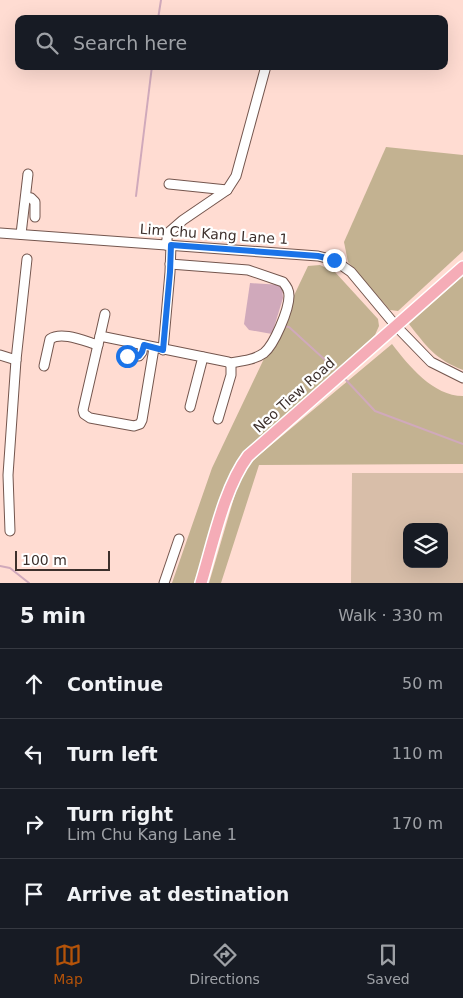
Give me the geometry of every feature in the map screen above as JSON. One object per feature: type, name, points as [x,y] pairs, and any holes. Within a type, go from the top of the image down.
[{"type":"main road","name":"Neo Tiew Road","points":[[201,583],[231,485],[239,468],[248,456],[463,267]]},
{"type":"street","points":[[105,314],[83,410],[84,414],[90,418],[138,426],[142,420],[159,349],[170,264],[168,233],[183,220],[227,190],[236,176],[265,70]]},
{"type":"street","points":[[21,234],[28,174]]},
{"type":"street","points":[[169,184],[227,190]]},
{"type":"street","points":[[26,197],[31,198],[35,202],[35,217]]},
{"type":"street","name":"Lim Chu Kang Lane 1","points":[[0,233],[318,256],[334,260],[351,272],[396,326],[431,362],[463,378]]},
{"type":"street","points":[[10,531],[4,475],[27,259]]},
{"type":"street","points":[[44,366],[50,339],[59,335],[144,345],[230,363],[263,354],[271,345],[288,302],[289,294],[283,282],[248,270],[170,264]]},
{"type":"street","points":[[127,356],[139,356],[144,345]]},
{"type":"street","points":[[0,355],[16,360]]},
{"type":"street","points":[[190,407],[203,357]]},
{"type":"street","points":[[218,419],[231,375],[230,363]]},
{"type":"street","points":[[164,583],[179,539]]},
{"type":"shaded area","points":[[386,147],[463,155],[463,251],[398,311],[390,310],[348,262],[344,242]]},
{"type":"shaded area","points":[[320,265],[335,272],[378,319],[379,326],[375,335],[241,456],[233,469],[194,583],[172,583],[212,468],[308,266]]},
{"type":"shaded area","points":[[463,276],[463,370],[453,366],[432,352],[409,324]]},
{"type":"shaded area","points":[[250,283],[282,285],[283,298],[272,334],[249,330],[244,324]]},
{"type":"shaded area","points":[[392,344],[414,370],[432,385],[452,395],[463,396],[463,464],[259,465],[221,583],[209,583],[238,484],[247,467]]},
{"type":"building","points":[[352,473],[463,473],[463,583],[351,583]]},
{"type":"waterway","points":[[159,15],[161,0]]},
{"type":"waterway","points":[[136,196],[152,70]]},
{"type":"waterway","points":[[283,326],[289,327],[335,369]]},
{"type":"waterway","points":[[346,380],[375,411],[463,444]]},
{"type":"waterway","points":[[0,566],[10,568],[29,583]]},
{"type":"route","points":[[127,356],[139,356],[144,345],[163,350],[171,245],[318,256],[334,260]]}]
